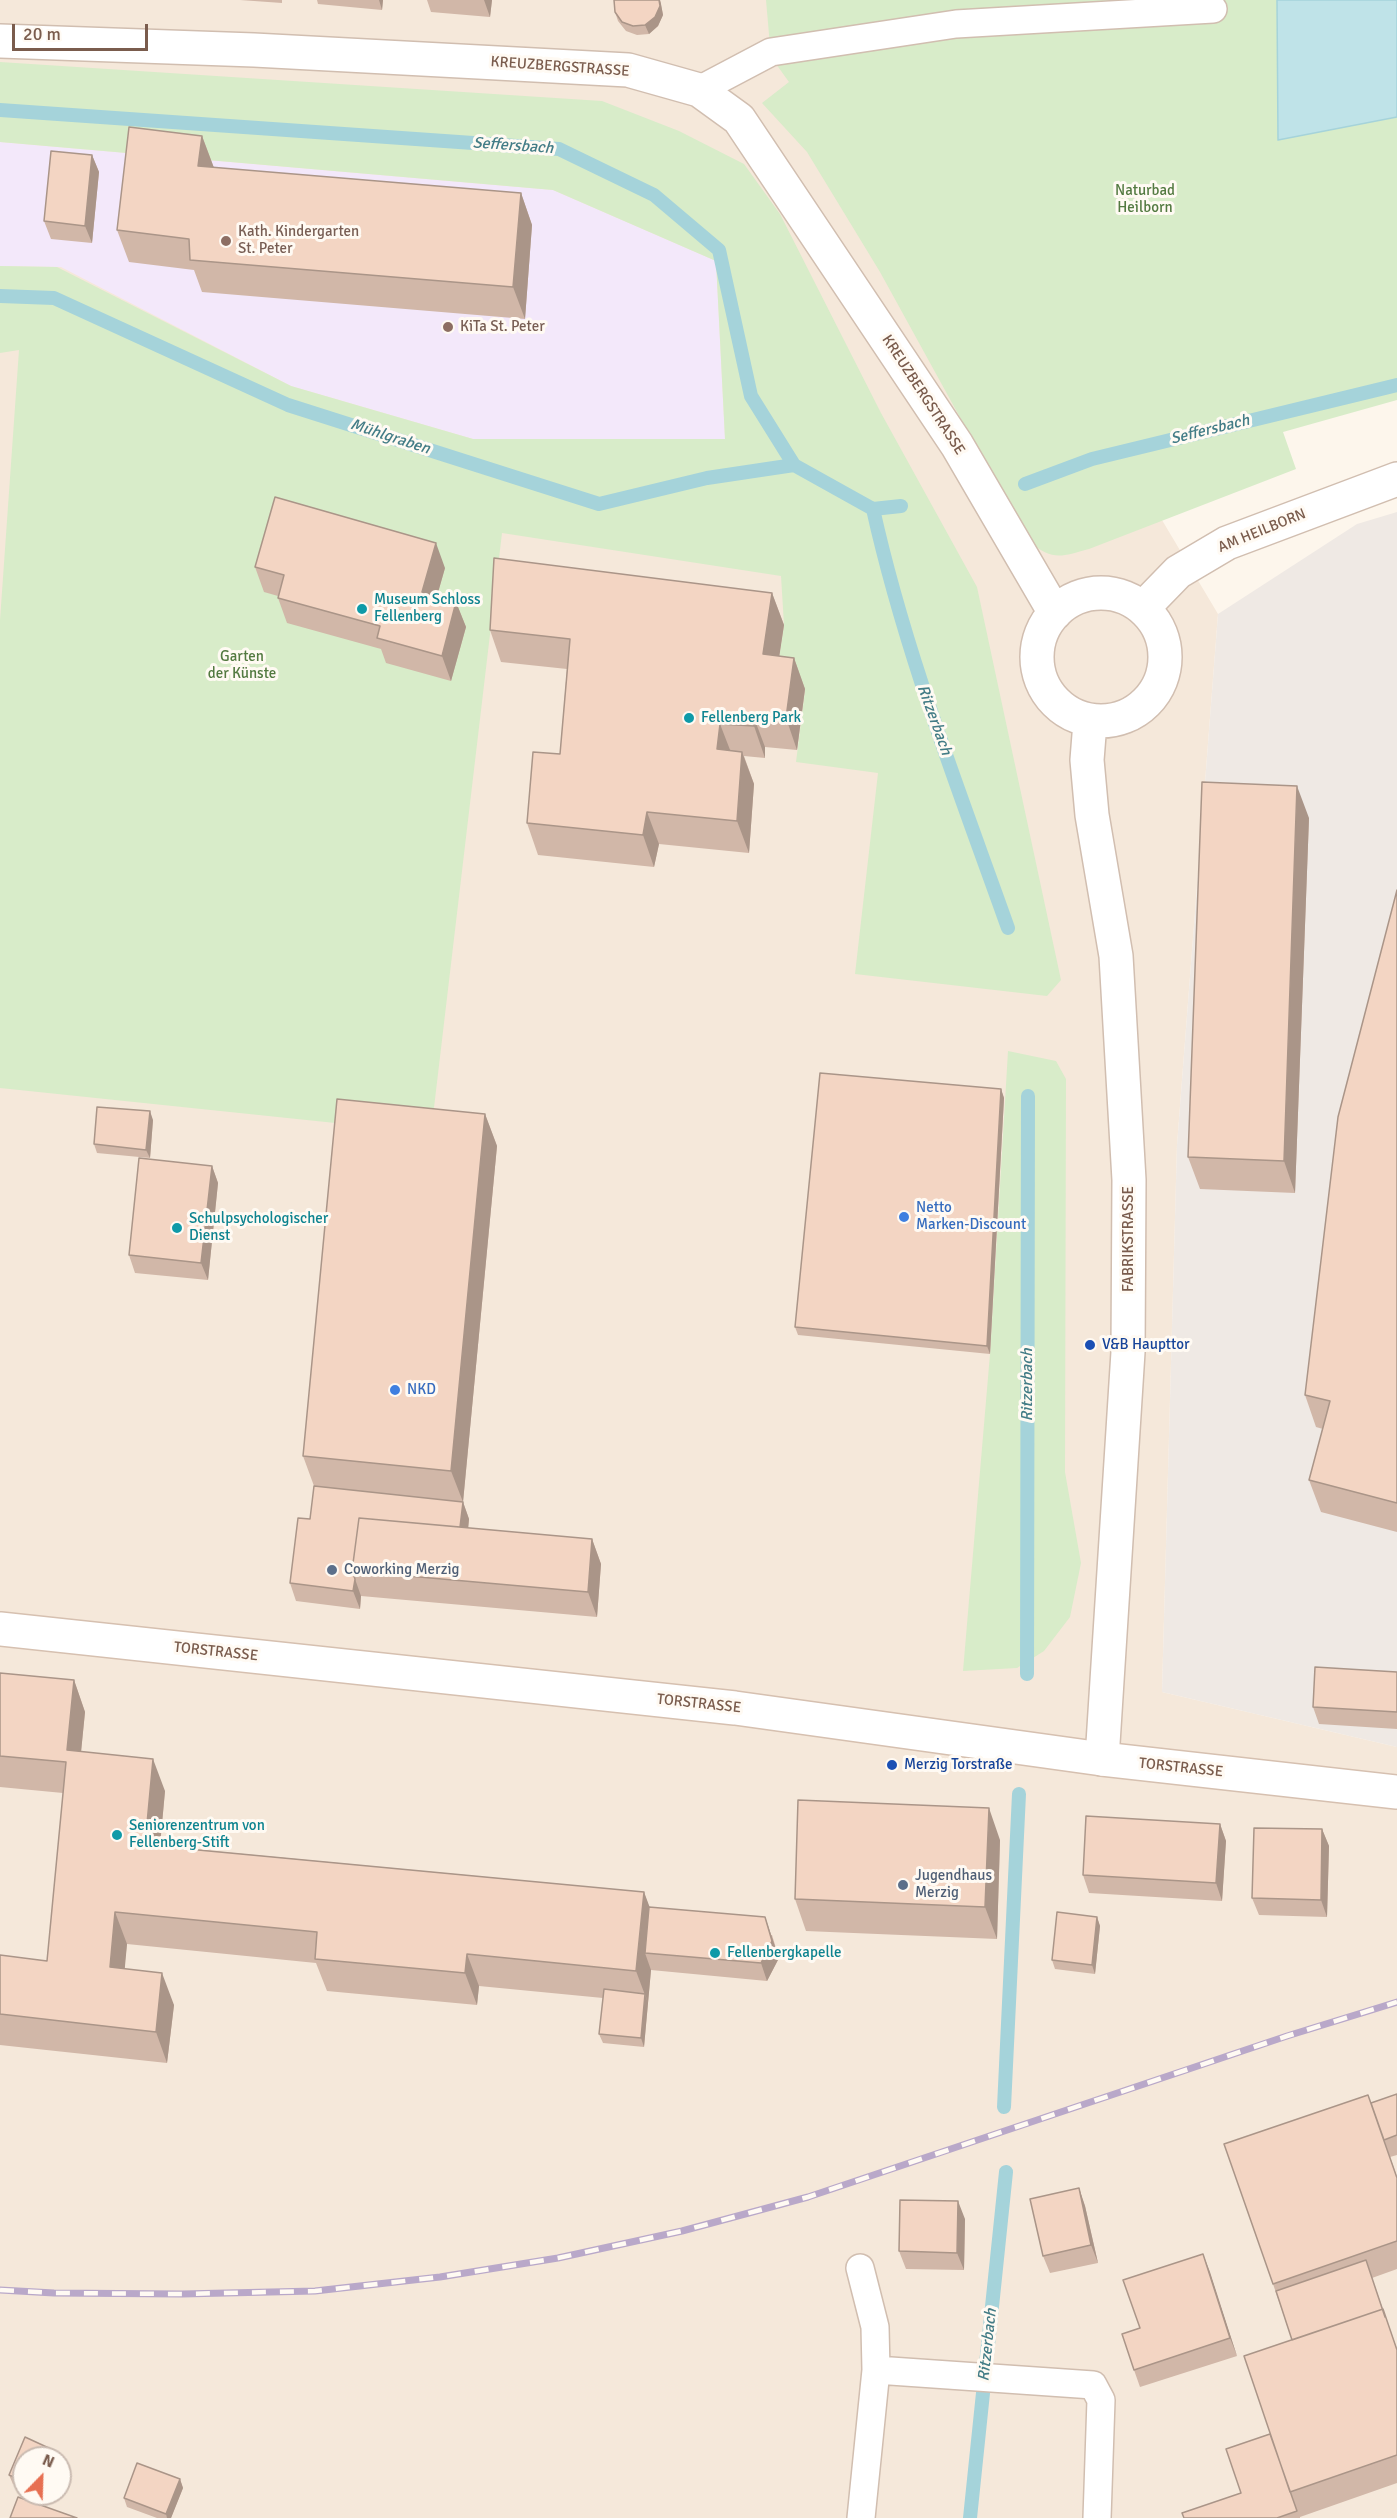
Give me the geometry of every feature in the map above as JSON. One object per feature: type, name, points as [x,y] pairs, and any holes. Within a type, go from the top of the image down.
[{"type":"street","name":"KREUZBERGSTRASSE","points":[[0,41],[254,50],[628,70],[699,90],[740,119],[957,445],[1055,613]]},
{"type":"street","name":"AM HEILBORN","points":[[1143,608],[1178,572],[1227,543],[1397,479]]},
{"type":"street","points":[[1108,593],[1126,598],[1143,608],[1156,623],[1164,641],[1166,661],[1162,680],[1152,697],[1137,711],[1120,719],[1090,722],[1061,707],[1047,691],[1039,672],[1037,651],[1042,631],[1055,613],[1070,601],[1088,594],[1108,593]]},
{"type":"street","name":"FABRIKSTRASSE","points":[[1090,722],[1088,771],[1092,815],[1116,957],[1129,1180],[1128,1352],[1102,1759]]},
{"type":"street","name":"TORSTRASSE","points":[[0,1629],[735,1708],[1102,1759],[1397,1792]]},
{"type":"lane","points":[[699,90],[771,52],[956,24],[1213,9]]},
{"type":"lane","points":[[860,2268],[875,2327],[876,2370],[861,2518]]},
{"type":"lane","points":[[876,2370],[1093,2385],[1101,2400],[1096,2518]]},
{"type":"shaded area","points":[[0,0],[852,0],[1218,614],[1177,1145],[1162,1692],[1397,1747],[1397,2518],[0,2518]]},
{"type":"shaded area","name":"KiTa St. Peter","points":[[0,142],[553,190],[716,261],[725,439],[473,439],[291,386],[61,267],[0,266]]},
{"type":"shaded area","points":[[1397,512],[1397,1747],[1162,1692],[1177,1145],[1218,614],[1357,524]]},
{"type":"green space","name":"Naturbad Heilborn","points":[[766,0],[1397,0],[1397,400],[1283,432],[1296,469],[1089,549],[1057,556],[1044,552],[1028,541],[880,272],[807,152],[762,103],[789,82],[771,57]]},
{"type":"green space","name":"Garten der Künste","points":[[0,62],[602,101],[679,131],[744,164],[780,214],[881,413],[977,587],[1061,980],[1047,996],[855,974],[878,773],[796,762],[805,690],[775,685],[784,625],[781,576],[502,533],[431,1133],[0,1088],[0,620],[19,350],[0,353],[0,266],[57,267],[291,386],[473,439],[725,439],[716,261],[553,190],[0,142]]},
{"type":"green space","points":[[1008,1051],[1056,1061],[1066,1079],[1065,1472],[1081,1563],[1070,1617],[1044,1651],[1017,1668],[963,1671],[990,1354]]},
{"type":"water","points":[[1277,0],[1397,0],[1397,117],[1278,140]]},
{"type":"building","points":[[614,0],[659,0],[660,6],[655,17],[645,25],[633,26],[622,22],[615,12]]},
{"type":"building","points":[[129,127],[202,136],[198,166],[521,193],[513,287],[190,260],[189,239],[117,230]]},
{"type":"building","points":[[51,151],[92,155],[85,226],[44,221]]},
{"type":"building","name":"Museum Schloss Fellenberg","points":[[275,497],[436,543],[422,592],[456,602],[442,656],[377,638],[380,626],[278,598],[284,575],[255,567]]},
{"type":"building","name":"Fellenberg Park","points":[[494,558],[772,593],[763,654],[794,658],[786,718],[753,715],[754,726],[720,724],[717,749],[742,752],[737,821],[647,812],[643,835],[527,823],[533,752],[560,754],[570,639],[490,630]]},
{"type":"building","points":[[1202,782],[1297,786],[1284,1161],[1188,1157]]},
{"type":"building","points":[[1397,890],[1397,1503],[1309,1480],[1330,1401],[1305,1395],[1338,1117]]},
{"type":"building","name":"Netto Marken-Discount","points":[[820,1073],[1001,1089],[987,1346],[795,1327]]},
{"type":"building","points":[[337,1099],[485,1114],[451,1471],[303,1456]]},
{"type":"building","points":[[97,1107],[150,1111],[146,1150],[94,1144]]},
{"type":"building","name":"Schulpsychologischer Dienst","points":[[139,1158],[212,1166],[201,1263],[129,1255]]},
{"type":"building","points":[[314,1486],[463,1502],[460,1527],[359,1518],[352,1571],[355,1579],[353,1591],[290,1583],[298,1518],[310,1519]]},
{"type":"building","points":[[359,1518],[592,1539],[588,1592],[352,1571]]},
{"type":"building","points":[[1315,1667],[1397,1672],[1397,1712],[1313,1707]]},
{"type":"building","points":[[0,1673],[74,1680],[67,1750],[153,1759],[145,1845],[644,1892],[636,1971],[467,1954],[465,1973],[315,1959],[317,1932],[115,1912],[110,1967],[162,1973],[156,2032],[0,2014],[0,1955],[47,1961],[66,1762],[0,1756]]},
{"type":"building","name":"Jugendhaus Merzig","points":[[798,1800],[989,1808],[985,1907],[795,1899]]},
{"type":"building","points":[[1086,1816],[1220,1824],[1216,1883],[1083,1875]]},
{"type":"building","points":[[1254,1828],[1322,1829],[1321,1900],[1252,1898]]},
{"type":"building","points":[[649,1907],[765,1917],[772,1941],[761,1963],[645,1953]]},
{"type":"building","points":[[1057,1912],[1097,1917],[1092,1965],[1052,1960]]},
{"type":"building","points":[[604,1989],[645,1994],[641,2038],[599,2034]]},
{"type":"building","points":[[1397,2094],[1397,2135],[1384,2140],[1371,2103]]},
{"type":"building","points":[[1368,2095],[1397,2178],[1397,2241],[1273,2284],[1224,2144]]},
{"type":"building","points":[[1079,2188],[1091,2245],[1043,2256],[1030,2199]]},
{"type":"building","points":[[900,2200],[958,2201],[957,2253],[899,2251]]},
{"type":"building","points":[[1203,2254],[1230,2338],[1134,2370],[1122,2334],[1140,2328],[1123,2280]]},
{"type":"building","points":[[1366,2260],[1382,2309],[1292,2340],[1276,2291]]},
{"type":"building","points":[[1383,2309],[1397,2350],[1397,2455],[1290,2492],[1244,2356]]},
{"type":"building","points":[[1270,2434],[1297,2511],[1277,2518],[1184,2518],[1182,2513],[1241,2493],[1226,2449]]},
{"type":"building","points":[[25,2437],[44,2446],[21,2446]]},
{"type":"building","points":[[137,2463],[180,2479],[166,2514],[124,2498]]},
{"type":"building","points":[[15,2506],[43,2506],[77,2518],[10,2518]]},
{"type":"waterway","name":"Seffersbach","points":[[0,110],[559,149],[654,195],[719,250],[751,396],[794,465],[873,509],[901,506]]},
{"type":"waterway","name":"Mühlgraben","points":[[0,296],[54,298],[288,405],[599,504],[707,478],[794,465]]},
{"type":"waterway","name":"Seffersbach","points":[[1025,484],[1092,459],[1397,385]]},
{"type":"waterway","name":"Ritzerbach","points":[[873,509],[886,563],[917,668],[1008,928]]},
{"type":"waterway","name":"Ritzerbach","points":[[1027,1674],[1028,1096]]},
{"type":"waterway","name":"Ritzerbach","points":[[1004,2107],[1019,1794]]},
{"type":"waterway","name":"Ritzerbach","points":[[970,2518],[1006,2172]]},
{"type":"railway","points":[[0,2290],[54,2293],[182,2294],[315,2291],[440,2277],[558,2258],[682,2231],[808,2197],[1287,2036],[1397,2002]]},
{"type":"place","name":"Kath. Kindergarten St. Peter","points":[[226,241]]},
{"type":"place","name":"KiTa St. Peter","points":[[448,327]]},
{"type":"place","name":"Museum Schloss Fellenberg","points":[[362,609]]},
{"type":"place","name":"Fellenberg Park","points":[[689,718]]},
{"type":"place","name":"Netto Marken-Discount","points":[[904,1217]]},
{"type":"place","name":"Schulpsychologischer Dienst","points":[[177,1228]]},
{"type":"place","name":"V&B Haupttor","points":[[1090,1345]]},
{"type":"place","name":"NKD","points":[[395,1390]]},
{"type":"place","name":"Coworking Merzig","points":[[332,1570]]},
{"type":"place","name":"Merzig Torstraße","points":[[892,1765]]},
{"type":"place","name":"Seniorenzentrum von Fellenberg-Stift","points":[[117,1835]]},
{"type":"place","name":"Jugendhaus Merzig","points":[[903,1885]]},
{"type":"place","name":"Fellenbergkapelle","points":[[715,1953]]}]
